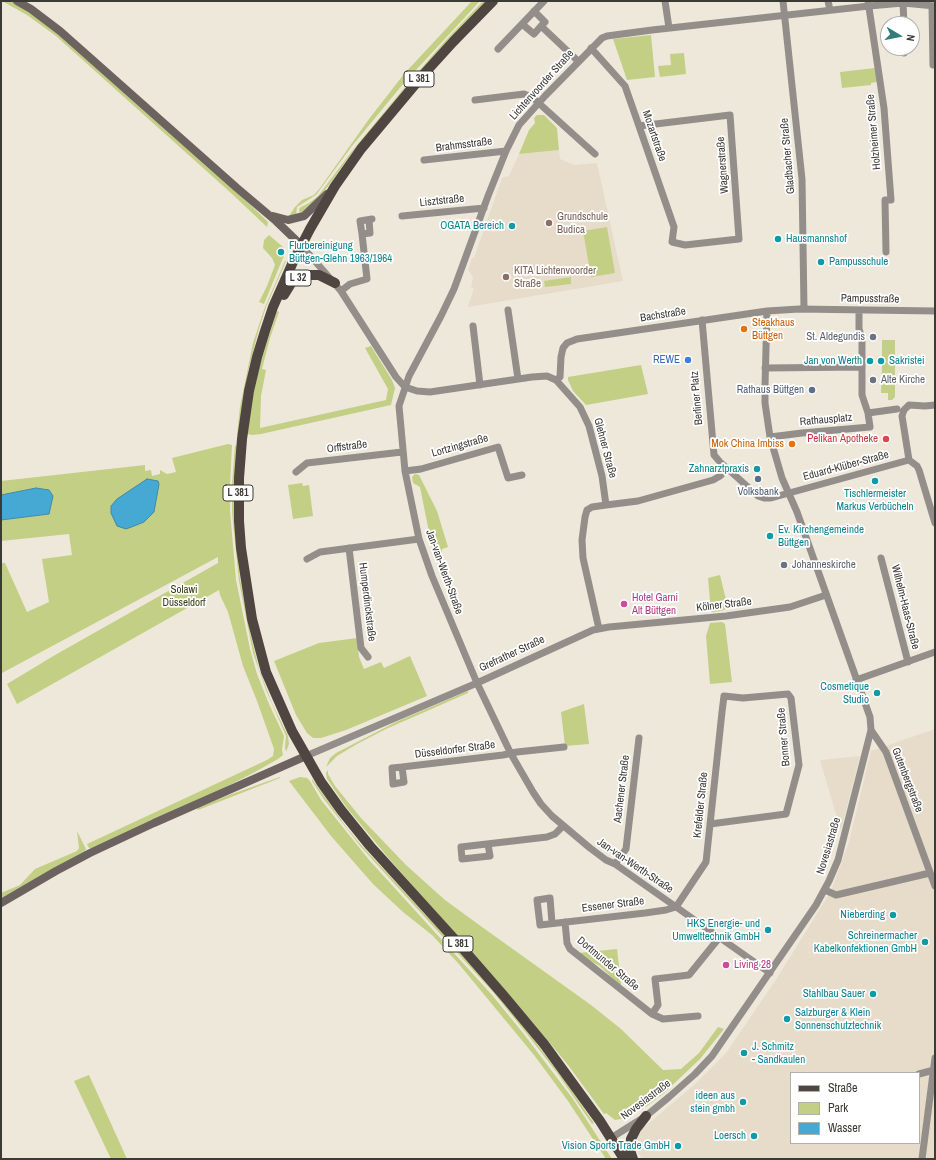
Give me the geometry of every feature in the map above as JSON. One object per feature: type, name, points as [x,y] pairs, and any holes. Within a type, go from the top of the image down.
[{"type":"main road","points":[[18,1],[60,31],[301,245]]},
{"type":"main road","name":"L 381","points":[[494,1],[423,74],[362,149],[335,186],[301,245],[273,307],[257,357],[246,412],[239,467],[238,521],[241,548],[249,600],[261,655],[280,707],[306,756],[341,810],[370,846],[458,943],[544,1044],[611,1138],[624,1159]]},
{"type":"main road","points":[[265,212],[285,220],[299,218],[312,210],[335,186]]},
{"type":"main road","name":"L 32","points":[[273,307],[282,298],[292,282],[301,276],[309,274],[319,275],[338,287]]},
{"type":"main road","points":[[1,903],[90,853],[306,756]]},
{"type":"main road","points":[[633,1159],[630,1150],[631,1138],[634,1131],[646,1116]]},
{"type":"street","points":[[498,49],[544,1]]},
{"type":"street","points":[[665,1],[669,28]]},
{"type":"street","name":"Gladbacher Straße","points":[[783,1],[802,179],[804,309]]},
{"type":"street","points":[[828,1],[830,10]]},
{"type":"street","name":"Lichtenvoorder Straße","points":[[405,387],[449,299],[506,151],[519,125],[578,61],[602,38],[607,36],[669,28],[830,10],[869,3],[903,3],[933,6]]},
{"type":"street","name":"Holzheimer Straße","points":[[869,3],[884,108],[891,200],[885,200],[886,252]]},
{"type":"street","points":[[903,3],[904,16]]},
{"type":"street","points":[[933,6],[933,64]]},
{"type":"street","points":[[522,24],[534,34],[545,22],[534,11]]},
{"type":"street","points":[[541,26],[578,61]]},
{"type":"street","name":"Mozartstraße","points":[[591,48],[625,86],[674,227],[672,242]]},
{"type":"street","points":[[475,100],[524,94],[532,97],[595,154]]},
{"type":"street","name":"Wagnerstraße","points":[[639,126],[730,115],[739,239],[685,245],[672,242]]},
{"type":"street","name":"Brahmsstraße","points":[[424,160],[506,151]]},
{"type":"street","name":"Lisztstraße","points":[[402,216],[484,208]]},
{"type":"street","points":[[338,287],[366,278],[360,221],[370,219]]},
{"type":"street","points":[[301,245],[338,287],[396,377],[405,387],[426,392],[542,376],[556,380]]},
{"type":"street","name":"Pampusstraße","points":[[804,309],[935,311]]},
{"type":"street","name":"Bachstraße","points":[[556,380],[560,377],[562,351],[564,345],[570,341],[767,311],[804,309]]},
{"type":"street","points":[[508,310],[518,379]]},
{"type":"street","name":"Rathausplatz","points":[[770,437],[802,432],[870,427],[868,413],[862,395],[862,338],[859,329],[859,310]]},
{"type":"street","points":[[598,629],[583,558],[582,540],[584,517],[592,507],[638,501],[713,480],[727,469],[761,497],[769,498],[789,492],[782,478],[770,437],[765,404],[767,311]]},
{"type":"street","name":"Berliner Platz","points":[[702,320],[713,452],[717,460],[727,469]]},
{"type":"street","points":[[473,326],[480,385]]},
{"type":"street","points":[[765,368],[862,367]]},
{"type":"street","name":"Glehner Straße","points":[[556,380],[580,407],[588,423],[602,476],[606,505]]},
{"type":"street","name":"Jan-van-Werth-Straße","points":[[405,387],[399,406],[402,452],[419,539],[438,592],[477,683],[511,754],[541,804],[563,826],[598,855],[615,864],[770,973]]},
{"type":"street","points":[[868,413],[900,410],[909,405],[935,405]]},
{"type":"street","points":[[900,410],[909,460],[917,466],[919,470],[935,523]]},
{"type":"street","name":"Lortzingstraße","points":[[405,471],[421,469],[498,447],[508,478],[522,475]]},
{"type":"street","name":"Orffstraße","points":[[296,472],[307,463],[402,452]]},
{"type":"street","name":"Eduard-Klüber-Straße","points":[[789,492],[909,460]]},
{"type":"street","name":"Novesiastraße","points":[[611,1138],[646,1116],[676,1091],[712,1056],[812,911],[825,890],[835,868],[840,852],[870,730],[870,717],[789,492]]},
{"type":"street","name":"Humperdinckstraße","points":[[307,559],[320,552],[419,539]]},
{"type":"street","name":"Humperdinckstraße","points":[[349,548],[361,648],[368,657]]},
{"type":"street","name":"Wilhelm-Haas-Straße","points":[[881,558],[908,662]]},
{"type":"street","name":"Kölner Straße","points":[[598,629],[726,616],[783,608],[799,605],[826,596]]},
{"type":"street","name":"Grefrather Straße","points":[[306,756],[477,683],[598,629]]},
{"type":"street","points":[[856,680],[935,652]]},
{"type":"street","name":"Bonner Straße","points":[[710,824],[786,814],[799,765],[792,698],[788,694],[743,698],[724,696]]},
{"type":"street","name":"Krefelder Straße","points":[[676,907],[706,865],[724,696]]},
{"type":"street","name":"Gutenbergstraße","points":[[870,730],[886,752],[935,886]]},
{"type":"street","name":"Aachener Straße","points":[[615,864],[626,848],[639,738]]},
{"type":"street","points":[[511,754],[564,748]]},
{"type":"street","name":"Düsseldorfer Straße","points":[[402,767],[511,754]]},
{"type":"street","points":[[488,844],[550,836],[558,832],[563,826]]},
{"type":"street","points":[[825,890],[836,895],[930,873]]},
{"type":"street","name":"Essener Straße","points":[[552,923],[666,910],[676,907]]},
{"type":"street","name":"Dortmunder Straße","points":[[565,922],[567,943],[570,949],[652,1014],[663,1019],[698,1016]]},
{"type":"street","name":"Dortmunder Straße","points":[[652,1014],[658,1005],[656,979],[689,975],[719,938]]},
{"type":"street","points":[[922,1159],[935,1058]]},
{"type":"street","points":[[920,1074],[934,1070]]},
{"type":"shaded area","name":"Grundschule Budica","points":[[559,150],[560,159],[574,165],[597,163],[623,281],[468,307],[474,288],[471,287],[473,277],[468,270],[472,258],[474,258],[502,178],[509,176],[519,154]]},
{"type":"shaded area","points":[[935,729],[935,1159],[642,1159],[636,1148],[636,1144],[642,1129],[694,1085],[726,1053],[777,978],[831,891],[849,842],[871,751]]},
{"type":"shaded area","points":[[860,756],[841,831],[820,760]]},
{"type":"green space","points":[[2,1],[12,1],[59,33],[234,189],[268,222],[267,227],[56,36],[27,15]]},
{"type":"green space","points":[[472,1],[480,1],[403,84],[352,146],[316,195],[297,207],[296,216],[289,216],[302,200],[314,195],[320,188],[369,119],[404,74]]},
{"type":"green space","points":[[483,1],[487,1],[354,150],[329,185],[310,208],[300,215],[299,209],[318,196],[352,151],[405,87],[445,41]]},
{"type":"green space","points":[[651,35],[655,77],[627,80],[613,39]]},
{"type":"green space","points":[[684,53],[686,74],[660,77],[658,66],[671,65],[670,54]]},
{"type":"green space","points":[[875,68],[877,82],[871,83],[871,85],[842,88],[840,72]]},
{"type":"green space","points":[[537,115],[544,115],[557,128],[559,150],[519,154],[529,130],[535,123],[534,118]]},
{"type":"green space","points":[[607,227],[615,273],[591,277],[583,231]]},
{"type":"green space","points":[[269,235],[283,247],[285,253],[264,304],[259,302],[275,265],[272,258],[263,248],[264,240]]},
{"type":"green space","points":[[285,261],[266,307],[259,329],[249,367],[237,435],[240,407],[253,343],[265,307]]},
{"type":"green space","points":[[571,277],[571,284],[545,287],[544,281]]},
{"type":"green space","points":[[277,311],[279,312],[262,369],[266,370],[261,396],[260,428],[386,400],[388,389],[365,348],[371,346],[392,380],[395,388],[391,405],[261,434],[247,434],[260,364]]},
{"type":"green space","points":[[882,340],[895,340],[895,397],[892,400],[888,400],[888,393],[881,393],[882,365],[885,365],[885,357],[882,357]]},
{"type":"green space","points":[[641,365],[648,394],[586,405],[573,391],[568,380],[568,377]]},
{"type":"green space","name":"Solawi Düsseldorf","points":[[228,444],[232,445],[230,511],[236,580],[250,649],[257,674],[284,736],[282,750],[283,755],[255,772],[216,792],[153,819],[92,849],[89,848],[87,844],[267,760],[273,756],[274,749],[243,666],[228,612],[219,590],[17,704],[7,684],[55,655],[218,563],[218,557],[2,673],[1,563],[5,563],[27,612],[49,602],[42,559],[72,555],[69,534],[1,541],[1,520],[49,514],[36,488],[1,495],[1,481],[145,465],[145,471],[151,470],[152,476],[160,474],[160,470],[167,474],[176,472],[172,458]]},
{"type":"green space","points":[[235,445],[237,447],[238,560],[240,579],[259,669],[272,703],[288,736],[289,744],[286,752],[286,736],[266,690],[253,653],[239,581],[232,513],[232,484]]},
{"type":"green space","points":[[415,474],[419,475],[437,511],[448,547],[442,549],[442,568],[440,569],[431,542],[420,487],[413,483],[412,477]]},
{"type":"green space","points":[[302,483],[303,486],[309,485],[313,516],[293,519],[288,485]]},
{"type":"green space","points":[[720,575],[728,608],[721,611],[711,612],[708,578]]},
{"type":"green space","points":[[722,622],[725,624],[732,682],[710,684],[706,636],[710,623]]},
{"type":"green space","points":[[357,638],[359,657],[364,669],[381,662],[384,668],[410,656],[427,696],[346,730],[321,738],[313,738],[307,733],[296,715],[274,661],[319,643]]},
{"type":"green space","points":[[468,691],[468,693],[386,729],[357,744],[337,756],[326,767],[330,758],[336,753],[396,722]]},
{"type":"green space","points":[[584,704],[589,744],[565,746],[561,712]]},
{"type":"green space","points":[[328,770],[328,774],[335,786],[361,818],[406,865],[445,900],[591,1005],[621,1029],[663,1070],[681,1069],[699,1053],[718,1027],[724,1029],[700,1059],[663,1094],[647,1106],[621,1119],[615,1120],[606,1113],[604,1114],[568,1065],[545,1037],[391,861],[347,808],[327,779],[326,773]]},
{"type":"green space","points":[[280,777],[198,810],[197,808],[229,795]]},
{"type":"green space","points":[[300,777],[307,778],[310,781],[321,800],[370,861],[492,995],[573,1099],[612,1159],[606,1159],[568,1101],[534,1055],[458,963],[432,935],[403,912],[373,884],[331,836],[289,781]]},
{"type":"green space","points":[[312,779],[347,828],[362,846],[464,956],[524,1027],[594,1123],[592,1124],[558,1074],[493,992],[361,847],[323,798]]},
{"type":"green space","points":[[77,831],[86,849],[85,851],[1,899],[1,893],[20,885],[35,869],[77,851],[79,848]]},
{"type":"green space","points":[[617,949],[620,986],[600,966],[582,957],[578,953]]},
{"type":"green space","points":[[89,1075],[127,1159],[111,1159],[74,1081]]},
{"type":"water","points":[[147,479],[158,481],[159,484],[154,512],[144,522],[134,526],[126,529],[117,526],[111,513],[111,506],[117,499]]},
{"type":"water","points":[[36,488],[49,490],[53,496],[49,514],[1,520],[1,495]]},
{"type":"place","name":"Grundschule Budica","points":[[549,223]]},
{"type":"place","name":"OGATA Bereich","points":[[512,226]]},
{"type":"place","name":"Hausmannshof","points":[[778,239]]},
{"type":"place","name":"Flurbereinigung Büttgen-Glehn 1963/1964","points":[[281,252]]},
{"type":"place","name":"Pampusschule","points":[[821,262]]},
{"type":"place","name":"KITA Lichtenvoorder Straße","points":[[506,277]]},
{"type":"place","name":"Steakhaus Büttgen","points":[[744,329]]},
{"type":"place","name":"St. Aldegundis","points":[[873,337]]},
{"type":"place","name":"REWE","points":[[688,360]]},
{"type":"place","name":"Jan von Werth","points":[[870,361]]},
{"type":"place","name":"Sakristei","points":[[881,361]]},
{"type":"place","name":"Alte Kirche","points":[[873,380]]},
{"type":"place","name":"Rathaus Büttgen","points":[[812,390]]},
{"type":"place","name":"Pelikan Apotheke","points":[[886,439]]},
{"type":"place","name":"Mok China Imbiss","points":[[792,444]]},
{"type":"place","name":"Zahnarztpraxis","points":[[757,469]]},
{"type":"place","name":"Volksbank","points":[[758,479]]},
{"type":"place","name":"Tischlermeister Markus Verbücheln","points":[[875,481]]},
{"type":"place","name":"Ev. Kirchengemeinde Büttgen","points":[[770,536]]},
{"type":"place","name":"Johanneskirche","points":[[784,565]]},
{"type":"place","name":"Hotel Garni Alt Büttgen","points":[[624,604]]},
{"type":"place","name":"Cosmetique Studio","points":[[877,693]]},
{"type":"place","name":"Nieberding","points":[[893,915]]},
{"type":"place","name":"HKS Energie- und Umwelttechnik GmbH","points":[[768,930]]},
{"type":"place","name":"Schreinermacher Kabelkonfektionen GmbH","points":[[925,942]]},
{"type":"place","name":"Living 28","points":[[726,965]]},
{"type":"place","name":"Stahlbau Sauer","points":[[873,994]]},
{"type":"place","name":"Salzburger & Klein Sonnenschutztechnik","points":[[787,1019]]},
{"type":"place","name":"J. Schmitz - Sandkaulen","points":[[744,1053]]},
{"type":"place","name":"ideen aus stein gmbh","points":[[743,1102]]},
{"type":"place","name":"Loersch","points":[[754,1136]]},
{"type":"place","name":"Vision Sports Trade GmbH","points":[[678,1146]]}]
